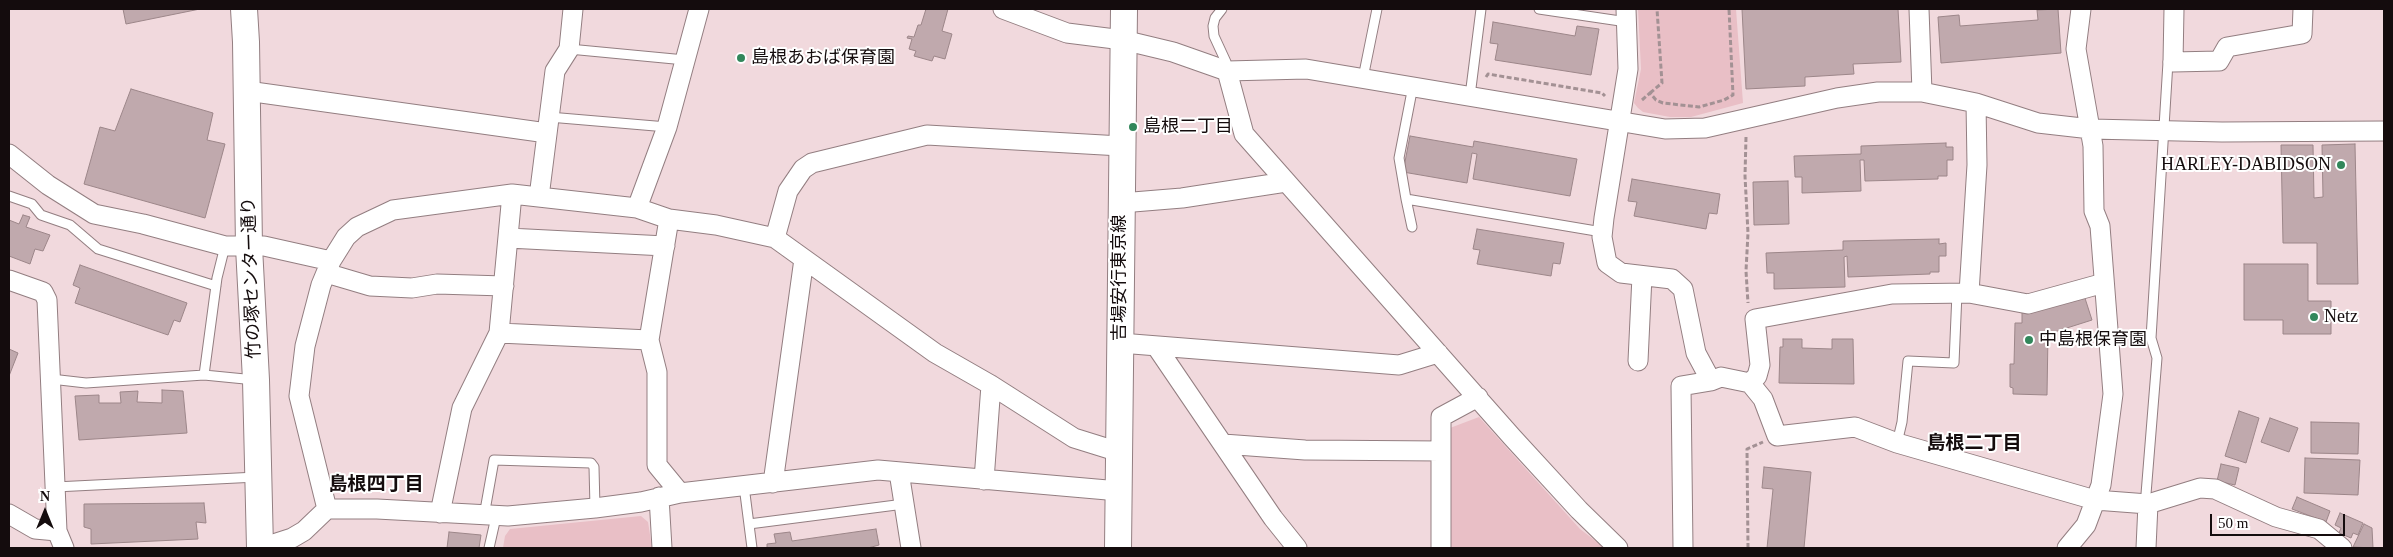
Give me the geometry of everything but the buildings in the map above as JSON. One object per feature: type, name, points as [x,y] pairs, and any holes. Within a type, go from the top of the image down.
[{"type":"main road","name":"竹の塚センター通り","points":[[244,9],[247,91],[237,247],[256,380],[260,548]]},
{"type":"main road","name":"吉場安行東京線","points":[[1118,548],[1124,9]]},
{"type":"street","points":[[539,197],[556,71],[569,48],[573,9]]},
{"type":"street","points":[[638,208],[666,127],[700,9]]},
{"type":"street","points":[[1003,9],[1067,33],[1123,40],[1173,52],[1227,71],[1306,69],[1665,129],[1705,128],[1837,98],[1878,92],[1922,92],[1976,103],[2038,123],[2091,129],[2164,132],[2384,130]]},
{"type":"street","points":[[1919,9],[1922,92]]},
{"type":"street","points":[[2067,548],[2086,525],[2101,485],[2114,394],[2100,226],[2094,212],[2091,129],[2076,49],[2081,9]]},
{"type":"street","points":[[2174,9],[2172,62],[2219,61],[2227,47],[2302,34],[2303,9]]},
{"type":"street","points":[[1626,16],[1628,70],[1602,232],[1607,263],[1620,273],[1672,279],[1683,289],[1696,352],[1711,381]]},
{"type":"street","points":[[1227,71],[1244,134],[1579,510],[1618,548]]},
{"type":"street","points":[[247,91],[548,125]]},
{"type":"street","points":[[1963,293],[1977,165],[1976,103]]},
{"type":"street","points":[[775,238],[788,191],[803,169],[812,163],[927,135],[1121,146]]},
{"type":"street","points":[[9,154],[48,185],[94,214],[237,247],[264,246],[328,267],[370,286],[412,288],[437,284],[504,286]]},
{"type":"street","points":[[1121,203],[1190,197],[1286,182]]},
{"type":"street","points":[[440,513],[462,408],[499,333],[512,194]]},
{"type":"street","points":[[327,509],[299,396],[305,346],[328,267],[346,237],[357,227],[393,210],[512,194],[638,208],[669,219],[716,225],[775,238],[935,353],[991,385],[1074,438],[1119,452]]},
{"type":"street","points":[[669,219],[650,340],[656,372],[657,464],[680,493]]},
{"type":"street","points":[[508,238],[665,246]]},
{"type":"street","points":[[773,483],[804,259]]},
{"type":"street","points":[[1638,361],[1642,276]]},
{"type":"street","points":[[9,280],[43,292],[47,300],[55,487],[60,540],[35,529],[9,514]]},
{"type":"street","points":[[1750,383],[1757,376],[1760,365],[1756,319],[1892,294],[1963,293],[2028,304],[2104,283]]},
{"type":"street","points":[[499,333],[650,340]]},
{"type":"street","points":[[1120,343],[1399,365],[1438,353]]},
{"type":"street","points":[[1156,346],[1273,518],[1297,548]]},
{"type":"street","points":[[1683,548],[1681,386],[1711,381],[1721,377],[1750,383],[1762,399],[1777,436],[1855,427],[1897,443],[2095,500],[2148,504],[2200,488],[2216,489],[2276,517],[2319,529],[2342,548]]},
{"type":"street","points":[[984,480],[991,385]]},
{"type":"street","points":[[1441,548],[1441,417],[1478,396]]},
{"type":"street","points":[[1223,444],[1305,450],[1441,451]]},
{"type":"street","points":[[260,548],[292,538],[304,531],[327,509],[377,509],[490,517],[594,508],[641,502],[680,493],[878,470],[1118,491]]},
{"type":"street","points":[[899,472],[911,548]]},
{"type":"street","points":[[659,497],[662,548]]},
{"type":"street","points":[[2146,548],[2148,504]]},
{"type":"lane","points":[[1222,9],[1215,18],[1213,26],[1214,36],[1226,62],[1227,71]]},
{"type":"lane","points":[[1363,78],[1377,9]]},
{"type":"lane","points":[[1470,96],[1481,9]]},
{"type":"lane","points":[[1539,9],[1626,16]]},
{"type":"lane","points":[[569,48],[685,60]]},
{"type":"lane","points":[[2148,504],[2146,494],[2157,358],[2151,338],[2168,62],[2172,62]]},
{"type":"lane","points":[[1412,227],[1399,158],[1413,86]]},
{"type":"lane","points":[[548,125],[666,127]]},
{"type":"lane","points":[[9,196],[32,204],[41,215],[70,225],[98,249],[216,286]]},
{"type":"lane","points":[[1406,199],[1602,232]]},
{"type":"lane","points":[[204,375],[216,286],[237,247]]},
{"type":"lane","points":[[1897,443],[1902,422],[1908,361],[1954,363],[1963,293]]},
{"type":"lane","points":[[51,380],[86,383],[204,375],[256,380]]},
{"type":"lane","points":[[489,548],[494,460],[591,463],[594,467],[594,508]]},
{"type":"lane","points":[[55,487],[258,477]]},
{"type":"lane","points":[[744,486],[752,548]]},
{"type":"lane","points":[[748,524],[904,504]]},
{"type":"path","points":[[1639,103],[1662,83],[1657,9]]},
{"type":"path","points":[[1650,92],[1656,100],[1664,103],[1699,107],[1724,100],[1733,95],[1729,9]]},
{"type":"path","points":[[1482,81],[1488,74],[1602,92],[1606,99]]},
{"type":"path","points":[[1747,130],[1748,233],[1746,271],[1749,310],[1756,319]]},
{"type":"path","points":[[1748,548],[1747,449],[1777,436]]},
{"type":"shaded area","points":[[1638,9],[1736,9],[1743,103],[1691,117],[1670,117],[1643,112],[1638,108],[1634,103],[1641,69]]},
{"type":"shaded area","points":[[1479,417],[1580,529],[1605,548],[1451,548],[1450,428]]},
{"type":"shaded area","points":[[641,516],[648,522],[652,548],[503,548],[505,536],[510,529]]},
{"type":"place","name":"島根あおば保育園","points":[[741,58]]},
{"type":"place","name":"島根二丁目","points":[[1133,127]]},
{"type":"place","name":"HARLEY-DABIDSON","points":[[2341,165]]},
{"type":"place","name":"Netz","points":[[2314,317]]},
{"type":"place","name":"中島根保育園","points":[[2029,340]]},
{"type":"district","name":"島根二丁目","points":[[1974,444]]},
{"type":"district","name":"島根四丁目","points":[[376,485]]}]
